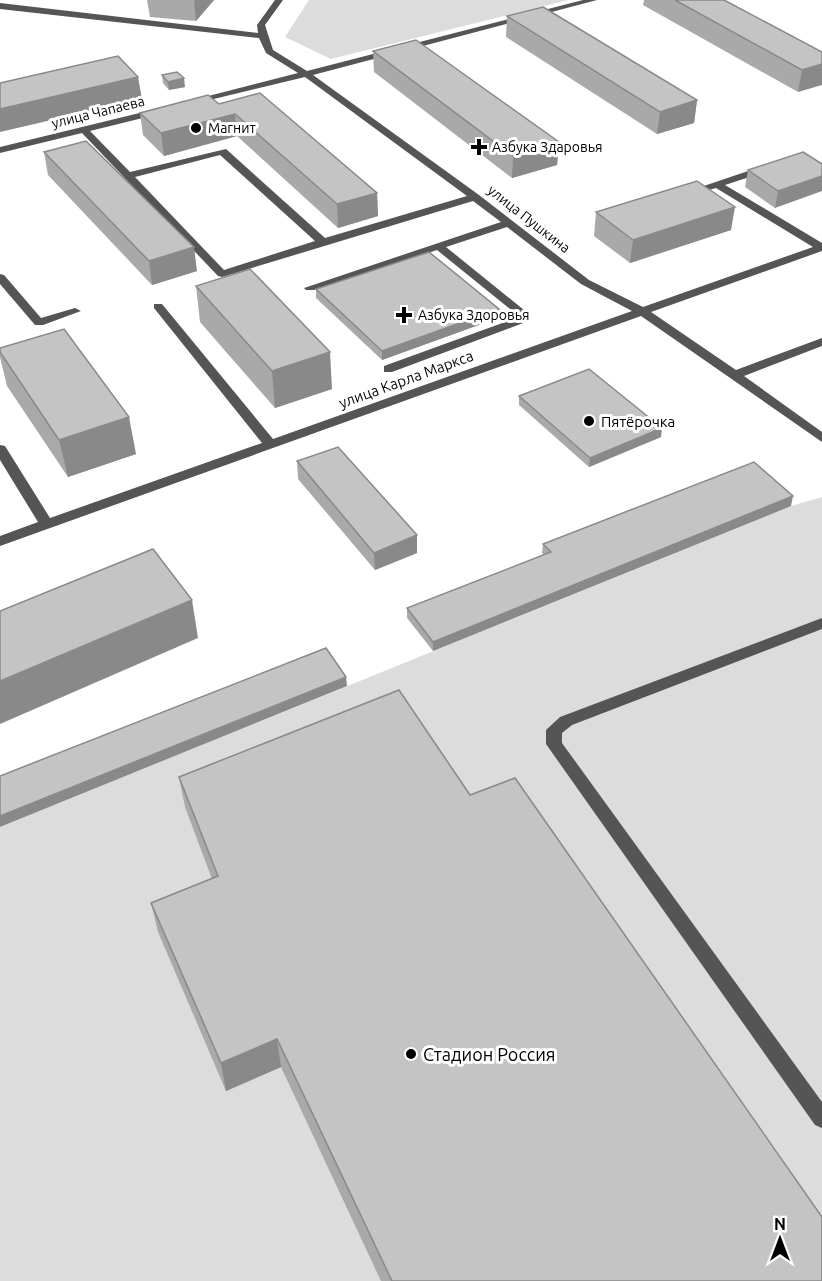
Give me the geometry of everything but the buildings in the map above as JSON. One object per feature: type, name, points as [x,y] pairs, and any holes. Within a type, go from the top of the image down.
[{"type":"street","points":[[0,6],[263,36],[261,25],[279,0]]},
{"type":"street","points":[[182,106],[593,0]]},
{"type":"street","name":"улица Пушкина","points":[[263,36],[269,51],[308,75],[475,197],[585,282],[642,312],[822,438]]},
{"type":"street","name":"улица Чапаева","points":[[0,150],[170,109]]},
{"type":"street","points":[[84,130],[222,274],[475,197]]},
{"type":"street","points":[[129,176],[222,151],[323,242]]},
{"type":"street","points":[[672,198],[779,164]]},
{"type":"street","points":[[717,184],[822,247]]},
{"type":"street","points":[[310,288],[509,223]]},
{"type":"street","points":[[388,369],[522,320],[520,312],[438,246]]},
{"type":"street","name":"улица Карла Маркса","points":[[0,542],[822,247]]},
{"type":"street","points":[[0,277],[39,323],[75,311]]},
{"type":"street","points":[[158,306],[271,445]]},
{"type":"street","points":[[735,375],[822,342]]},
{"type":"street","points":[[0,449],[47,525]]},
{"type":"street","points":[[822,623],[566,721],[554,730],[554,744],[822,1118]]},
{"type":"shaded area","points":[[309,0],[568,0],[331,59],[285,37]]},
{"type":"shaded area","name":"Стадион Россия","points":[[822,497],[822,1281],[0,1281],[0,827],[791,506]]},
{"type":"place","name":"Магнит","points":[[196,128]]},
{"type":"place","name":"Азбука Здаровья","points":[[479,147]]},
{"type":"place","name":"Азбука Здоровья","points":[[404,315]]},
{"type":"place","name":"Пятёрочка","points":[[589,421]]},
{"type":"place","name":"Стадион Россия","points":[[411,1054]]}]
